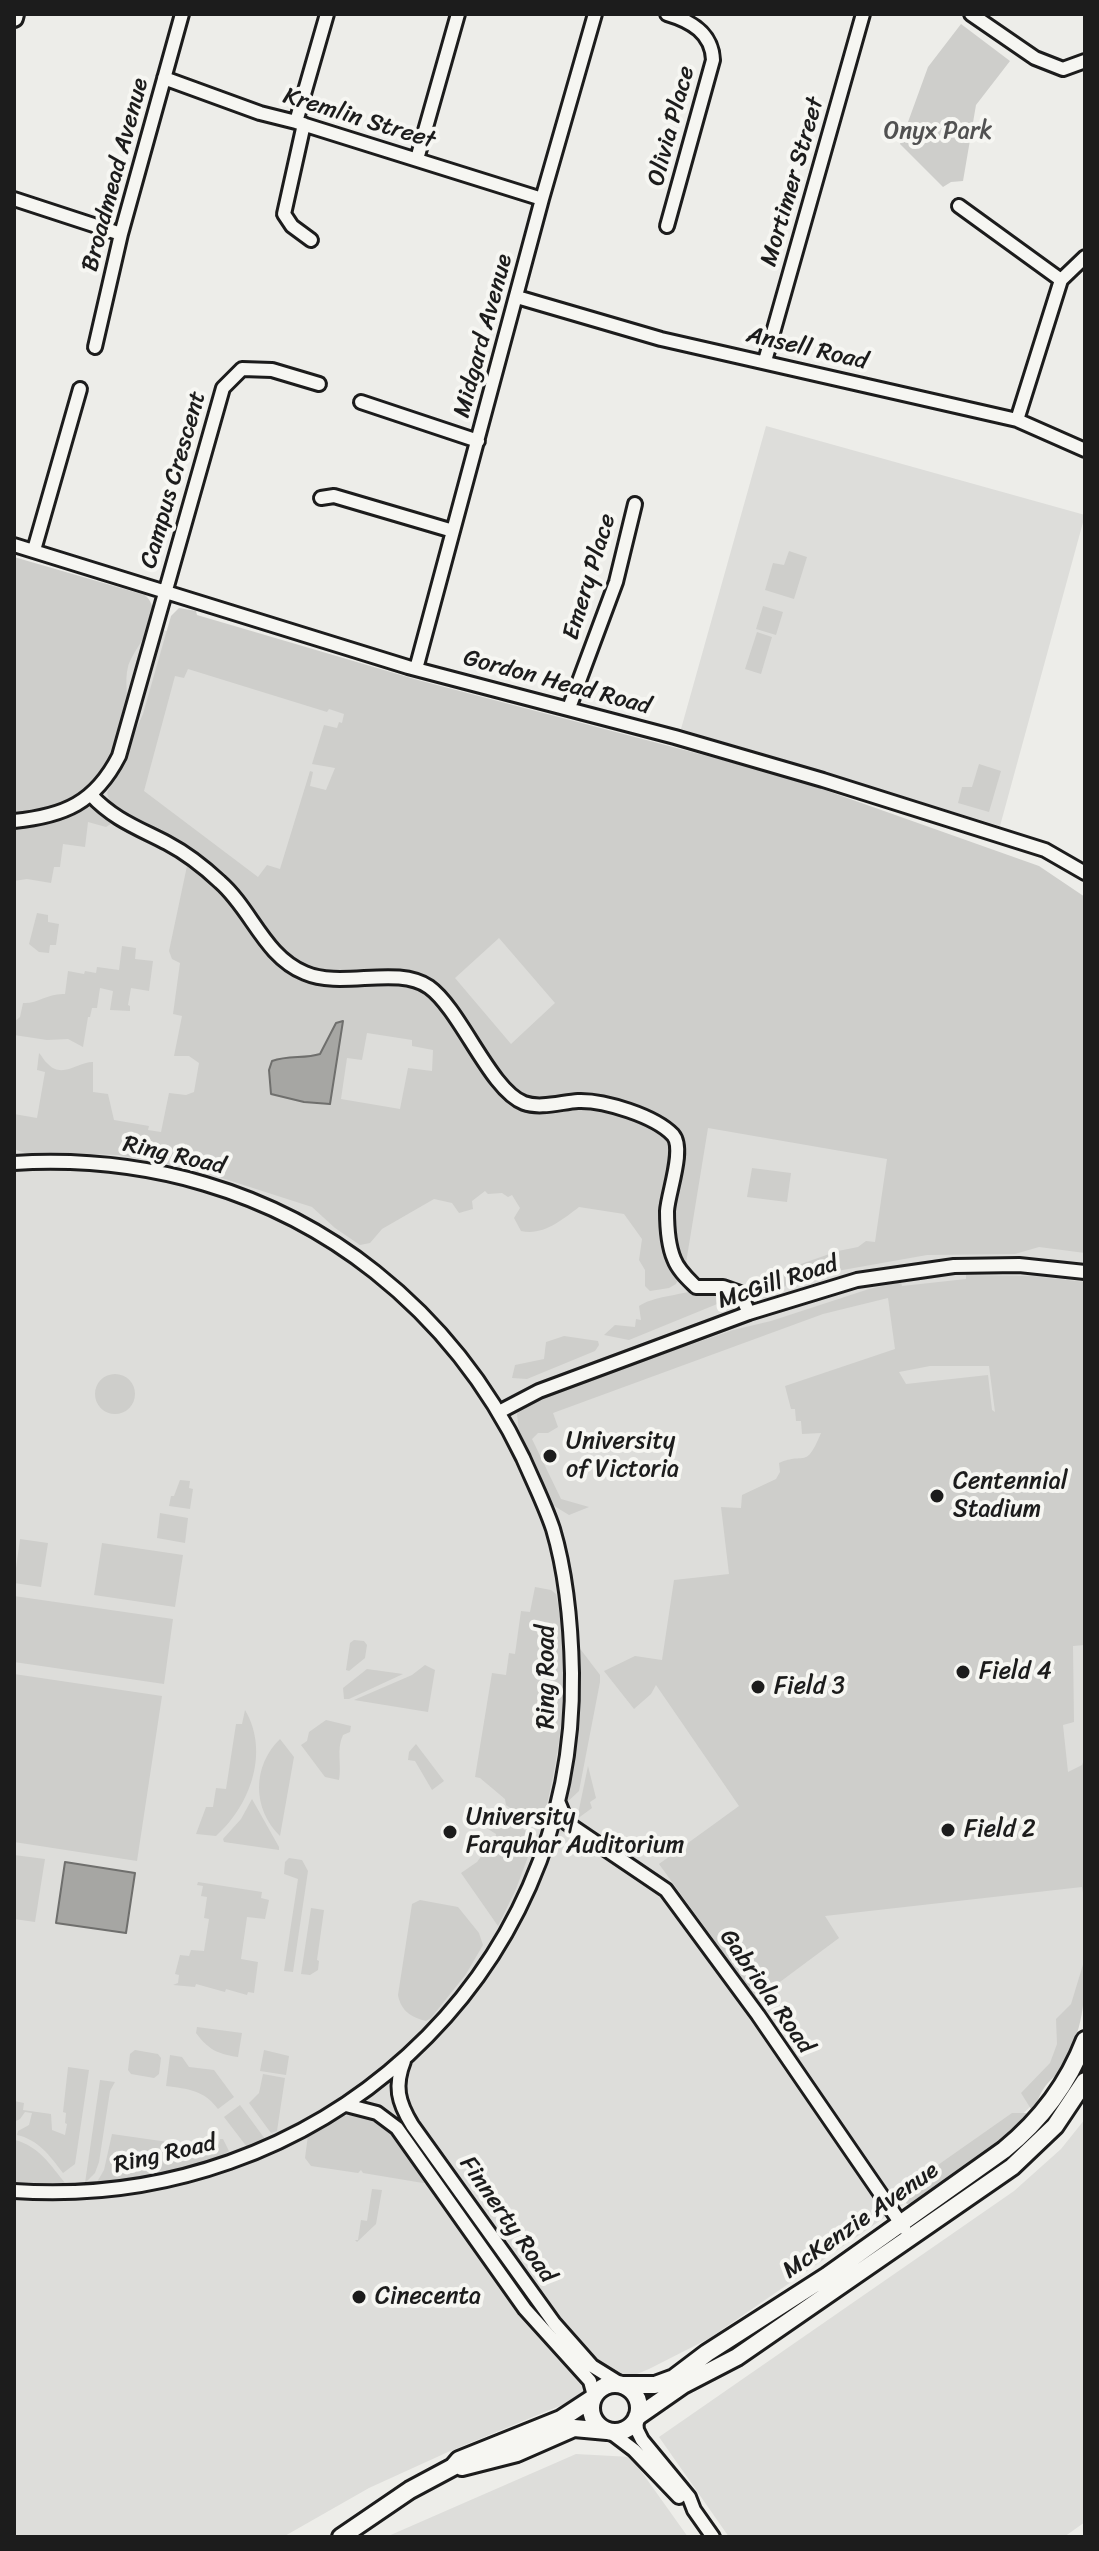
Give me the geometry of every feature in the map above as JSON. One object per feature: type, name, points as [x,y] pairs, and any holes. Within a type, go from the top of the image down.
[{"type":"main road","name":"McKenzie Avenue","points":[[637,2418],[672,2392],[737,2357],[905,2230],[1004,2150],[1030,2127],[1065,2082],[1085,2040]]},
{"type":"main road","name":"McKenzie Avenue","points":[[622,2385],[655,2385],[674,2378],[827,2276],[997,2178],[1036,2147],[1055,2126],[1085,2081]]},
{"type":"main road","points":[[341,2537],[410,2490],[453,2467],[504,2458],[574,2428],[625,2430],[637,2418],[637,2398],[622,2385],[605,2386],[561,2419],[459,2460],[453,2467]]},
{"type":"main road","points":[[593,2397],[593,2417],[608,2431]]},
{"type":"street","name":"Broadmead Avenue","points":[[95,347],[121,234],[182,14]]},
{"type":"street","points":[[311,240],[292,226],[284,214],[300,123],[327,14]]},
{"type":"street","points":[[417,159],[458,14]]},
{"type":"street","name":"Midgard Avenue","points":[[416,669],[595,14]]},
{"type":"street","name":"Olivia Place","points":[[667,14],[685,19],[698,28],[713,48],[710,74],[667,226]]},
{"type":"street","name":"Mortimer Street","points":[[765,361],[863,14]]},
{"type":"street","points":[[971,14],[1035,58],[1063,69],[1085,61]]},
{"type":"street","name":"Kremlin Street","points":[[164,78],[260,113],[542,199]]},
{"type":"street","points":[[14,199],[121,234]]},
{"type":"street","points":[[959,206],[1061,280]]},
{"type":"street","points":[[1017,420],[1061,280],[1085,257]]},
{"type":"street","name":"Ansell Road","points":[[517,297],[661,339],[1017,420],[1085,450]]},
{"type":"street","name":"Campus Crescent","points":[[164,594],[223,388],[242,369],[272,370],[319,384]]},
{"type":"street","points":[[34,550],[80,389]]},
{"type":"street","points":[[361,402],[478,441]]},
{"type":"street","points":[[321,498],[334,496],[453,531]]},
{"type":"street","name":"Emery Place","points":[[569,708],[616,582],[635,504]]},
{"type":"street","name":"Gordon Head Road","points":[[14,545],[164,594],[416,669],[569,708],[823,780],[1045,850],[1085,873]]},
{"type":"street","points":[[14,821],[58,814],[91,795],[108,777],[119,756],[164,594]]},
{"type":"street","points":[[91,795],[122,822],[168,843],[222,883],[282,961],[328,979],[410,979],[431,989],[448,1007],[503,1085],[525,1103],[611,1103],[674,1136],[679,1148],[667,1210],[675,1262],[696,1287],[723,1287],[740,1293],[749,1313]]},
{"type":"street","name":"Ring Road","points":[[14,1163],[83,1162],[149,1169],[217,1187],[277,1211],[342,1248],[408,1300],[447,1339],[499,1412],[531,1475],[552,1526],[566,1586],[572,1649],[571,1719],[558,1801],[534,1872],[515,1915],[496,1947],[457,2003],[405,2058],[346,2105],[262,2151],[173,2180],[95,2192],[14,2191]]},
{"type":"street","name":"McGill Road","points":[[499,1412],[539,1391],[749,1313],[857,1280],[915,1270],[1009,1265],[1085,1272]]},
{"type":"street","name":"Gabriola Road","points":[[558,1801],[567,1823],[666,1890],[758,2015],[905,2230]]},
{"type":"street","name":"Finnerty Road","points":[[405,2058],[397,2090],[402,2108],[412,2125],[568,2342],[592,2366],[622,2385]]},
{"type":"street","name":"Finnerty Road","points":[[346,2105],[377,2113],[397,2128],[525,2309],[590,2381],[593,2397]]},
{"type":"street","points":[[637,2418],[637,2430],[642,2440],[689,2497],[694,2510],[713,2537]]},
{"type":"street","points":[[608,2431],[634,2450],[694,2510]]},
{"type":"shaded area","points":[[766,426],[1085,515],[1000,826],[681,729]]},
{"type":"shaded area","name":"University of Victoria","points":[[14,584],[1026,895],[1085,926],[1085,1986],[1059,2065],[1031,2106],[991,2144],[710,2338],[649,2369],[369,2488],[283,2537],[14,2537]]},
{"type":"shaded area","points":[[343,1021],[330,1104],[271,1094],[269,1070],[272,1061],[320,1054],[336,1023]]},
{"type":"shaded area","points":[[65,1862],[135,1873],[126,1933],[56,1923]]},
{"type":"shaded area","points":[[1085,2119],[1085,2522],[1064,2537],[729,2537],[659,2437],[1014,2191],[1061,2149]]},
{"type":"shaded area","points":[[576,2454],[631,2457],[688,2537],[386,2537]]},
{"type":"green space","name":"Onyx Park","points":[[961,24],[1010,61],[976,105],[963,181],[951,182],[943,187],[900,144],[928,67]]},
{"type":"green space","points":[[789,551],[807,557],[794,599],[765,590],[773,563],[784,565]]},
{"type":"green space","points":[[14,557],[145,595],[153,612],[147,631],[128,667],[127,705],[117,747],[92,799],[91,809],[112,823],[106,827],[88,822],[85,847],[63,844],[60,867],[54,867],[51,883],[27,879],[14,881]]},
{"type":"green space","points":[[763,606],[783,612],[776,635],[756,629]]},
{"type":"green space","points":[[179,608],[196,611],[197,615],[418,680],[791,778],[1039,866],[1085,897],[1085,1253],[1039,1247],[1015,1254],[927,1255],[837,1271],[750,1297],[748,1287],[758,1279],[858,1247],[866,1241],[875,1242],[887,1159],[708,1128],[686,1263],[676,1284],[650,1291],[645,1286],[645,1270],[639,1260],[642,1239],[624,1214],[579,1207],[545,1229],[521,1231],[514,1218],[520,1208],[512,1195],[508,1197],[485,1191],[472,1201],[473,1209],[459,1213],[452,1203],[434,1199],[382,1229],[370,1243],[360,1245],[312,1207],[197,1170],[118,1155],[31,1155],[14,1149],[14,1114],[37,1118],[45,1072],[37,1070],[39,1053],[47,1063],[59,1070],[93,1062],[93,1092],[108,1094],[114,1120],[149,1126],[148,1130],[161,1132],[169,1093],[186,1095],[194,1092],[199,1063],[189,1056],[174,1056],[182,1016],[173,1014],[180,963],[172,959],[169,951],[187,866],[194,852],[126,818],[111,806],[107,793],[143,714],[171,616]],"holes":[[[188,669],[327,712],[329,709],[344,714],[337,728],[324,725],[312,764],[335,768],[326,790],[310,786],[313,772],[310,771],[280,869],[267,865],[258,877],[144,791],[175,676],[184,678]],[[499,938],[555,1003],[511,1044],[455,978]],[[367,1033],[412,1040],[412,1046],[433,1050],[432,1071],[408,1068],[400,1109],[341,1099],[347,1058],[362,1060]]]},
{"type":"green space","points":[[757,632],[772,637],[761,674],[745,669]]},
{"type":"green space","points":[[979,764],[1001,771],[989,812],[958,803],[962,787],[972,787]]},
{"type":"green space","points":[[37,913],[48,915],[48,922],[59,924],[56,945],[50,945],[49,953],[39,952],[29,944]]},
{"type":"green space","points":[[122,946],[136,948],[135,959],[153,961],[149,991],[131,988],[130,1011],[110,1010],[113,991],[100,988],[97,1008],[92,1008],[88,1017],[83,1047],[68,1039],[47,1040],[14,1035],[14,1022],[20,1017],[23,1003],[65,994],[68,971],[96,973],[97,967],[119,970]]},
{"type":"green space","points":[[752,1168],[791,1173],[787,1202],[747,1197]]},
{"type":"green space","points":[[966,1275],[1033,1276],[1085,1282],[1085,1645],[1073,1646],[1074,1722],[1063,1725],[1068,1772],[1082,1765],[1085,1757],[1085,1903],[1082,1887],[825,1916],[839,1938],[757,1999],[659,1864],[739,1806],[656,1685],[634,1709],[604,1671],[635,1656],[662,1660],[674,1580],[729,1574],[721,1507],[741,1508],[742,1495],[776,1479],[780,1472],[779,1463],[808,1456],[821,1433],[802,1434],[801,1421],[796,1421],[795,1409],[791,1409],[785,1386],[895,1349],[888,1298],[823,1314],[553,1413],[558,1427],[548,1433],[538,1433],[532,1439],[561,1499],[589,1507],[569,1515],[551,1504],[519,1431],[517,1414],[524,1404],[536,1398],[733,1330],[869,1289],[901,1282],[902,1286],[966,1279]],"holes":[[[930,1366],[989,1366],[995,1412],[992,1410],[988,1375],[906,1384],[899,1372]]]},
{"type":"green space","points":[[697,1290],[722,1292],[727,1300],[629,1340],[604,1335],[615,1325],[635,1327],[636,1319],[641,1320],[639,1306],[644,1303]]},
{"type":"green space","points":[[564,1336],[598,1341],[599,1345],[595,1351],[527,1379],[512,1378],[515,1365],[544,1359],[546,1342]]},
{"type":"green space","points":[[115,1374],[129,1380],[135,1394],[129,1408],[115,1414],[101,1408],[95,1394],[101,1380]]},
{"type":"green space","points":[[180,1480],[190,1481],[189,1488],[193,1489],[190,1509],[169,1506]]},
{"type":"green space","points":[[160,1513],[188,1518],[185,1543],[157,1538]]},
{"type":"green space","points":[[20,1539],[48,1543],[41,1587],[14,1583]]},
{"type":"green space","points":[[102,1543],[183,1555],[175,1607],[94,1595]]},
{"type":"green space","points":[[535,1587],[556,1594],[564,1679],[555,1765],[543,1820],[538,1824],[531,1823],[506,1805],[505,1799],[475,1777],[492,1673],[506,1675],[509,1653],[515,1654],[521,1611],[530,1612]]},
{"type":"green space","points":[[14,1596],[173,1619],[164,1684],[14,1662]]},
{"type":"green space","points":[[354,1640],[364,1641],[367,1645],[365,1658],[349,1671],[346,1670],[350,1643]]},
{"type":"green space","points":[[578,1646],[600,1675],[600,1682],[579,1791],[564,1805],[576,1736]]},
{"type":"green space","points":[[425,1665],[435,1670],[428,1712],[354,1700],[412,1675]]},
{"type":"green space","points":[[367,1669],[403,1674],[344,1699],[343,1688]]},
{"type":"green space","points":[[14,1674],[162,1696],[137,1861],[14,1842]]},
{"type":"green space","points":[[245,1710],[256,1743],[253,1778],[247,1794],[228,1824],[216,1836],[196,1834],[206,1807],[213,1807],[216,1788],[226,1789],[236,1724],[242,1724]]},
{"type":"green space","points":[[326,1720],[351,1726],[350,1732],[343,1735],[341,1741],[339,1780],[325,1777],[301,1745],[307,1741],[309,1732]]},
{"type":"green space","points":[[280,1739],[294,1757],[280,1836],[264,1813],[259,1788],[264,1762]]},
{"type":"green space","points":[[416,1744],[444,1781],[432,1790],[415,1761],[408,1760],[409,1752]]},
{"type":"green space","points":[[588,1766],[596,1798],[590,1802],[592,1808],[577,1819]]},
{"type":"green space","points":[[252,1799],[279,1850],[224,1842],[223,1839],[241,1819]]},
{"type":"green space","points":[[501,1812],[535,1838],[498,1926],[461,1873],[477,1862],[485,1851],[490,1852],[494,1848],[496,1834],[486,1825]]},
{"type":"green space","points":[[14,1855],[45,1859],[35,1922],[14,1919]]},
{"type":"green space","points":[[289,1858],[302,1860],[308,1871],[293,1972],[284,1971],[298,1879],[284,1874],[285,1862]]},
{"type":"green space","points":[[198,1882],[262,1892],[261,1898],[269,1900],[265,1919],[247,1917],[241,1959],[258,1962],[254,1993],[248,1992],[247,1995],[226,1989],[225,1992],[196,1984],[195,1987],[173,1985],[178,1983],[179,1975],[175,1974],[180,1955],[189,1956],[191,1950],[204,1951],[209,1919],[204,1918],[207,1897],[201,1896],[203,1886],[197,1885]]},
{"type":"green space","points":[[420,1900],[458,1907],[479,1933],[483,1945],[466,1974],[426,2021],[408,2012],[398,1995],[412,1904]]},
{"type":"green space","points":[[311,1908],[324,1910],[318,1970],[310,1975],[301,1974]]},
{"type":"green space","points":[[1085,1958],[1079,2028],[1059,2071],[1031,2109],[1021,2093],[1050,2063],[1057,2044],[1056,2019],[1071,2004]]},
{"type":"green space","points":[[197,2027],[242,2033],[238,2057],[209,2047],[196,2033]]},
{"type":"green space","points":[[135,2050],[158,2054],[161,2058],[159,2074],[154,2078],[131,2074],[128,2070],[130,2054]]},
{"type":"green space","points":[[264,2050],[289,2056],[286,2075],[260,2071]]},
{"type":"green space","points":[[170,2055],[182,2057],[189,2067],[214,2070],[234,2097],[218,2109],[201,2094],[166,2086]]},
{"type":"green space","points":[[68,2067],[89,2070],[75,2164],[63,2173],[38,2145],[17,2135],[18,2131],[29,2125],[32,2113],[25,2112],[14,2122],[14,2101],[24,2103],[23,2110],[51,2114],[52,2130],[65,2135],[67,2124],[66,2113],[63,2112]]},
{"type":"green space","points":[[263,2074],[285,2078],[277,2131],[271,2133],[249,2103],[259,2093]]},
{"type":"green space","points":[[100,2080],[115,2082],[110,2091],[99,2162],[95,2173],[85,2183]]},
{"type":"green space","points":[[240,2105],[265,2139],[247,2147],[224,2117]]},
{"type":"green space","points":[[360,2113],[389,2125],[429,2181],[423,2183],[363,2173],[361,2170],[358,2173],[311,2166],[305,2158],[308,2135],[339,2117]]},
{"type":"green space","points":[[1012,2113],[1026,2113],[1030,2118],[1012,2135],[916,2203],[907,2204],[898,2193]]},
{"type":"green space","points":[[112,2134],[217,2149],[220,2139],[223,2139],[229,2151],[185,2169],[97,2182],[104,2170]]},
{"type":"green space","points":[[15,2140],[38,2152],[66,2184],[14,2182]]},
{"type":"green space","points":[[372,2189],[382,2190],[376,2224],[357,2242],[361,2220],[367,2221]]},
{"type":"place","name":"University of Victoria","points":[[550,1456]]},
{"type":"place","name":"Centennial Stadium","points":[[937,1496]]},
{"type":"place","name":"Field 4","points":[[963,1672]]},
{"type":"place","name":"Field 3","points":[[758,1687]]},
{"type":"place","name":"Field 2","points":[[948,1830]]},
{"type":"place","name":"University Farquhar Auditorium","points":[[450,1832]]},
{"type":"place","name":"Cinecenta","points":[[359,2297]]}]
